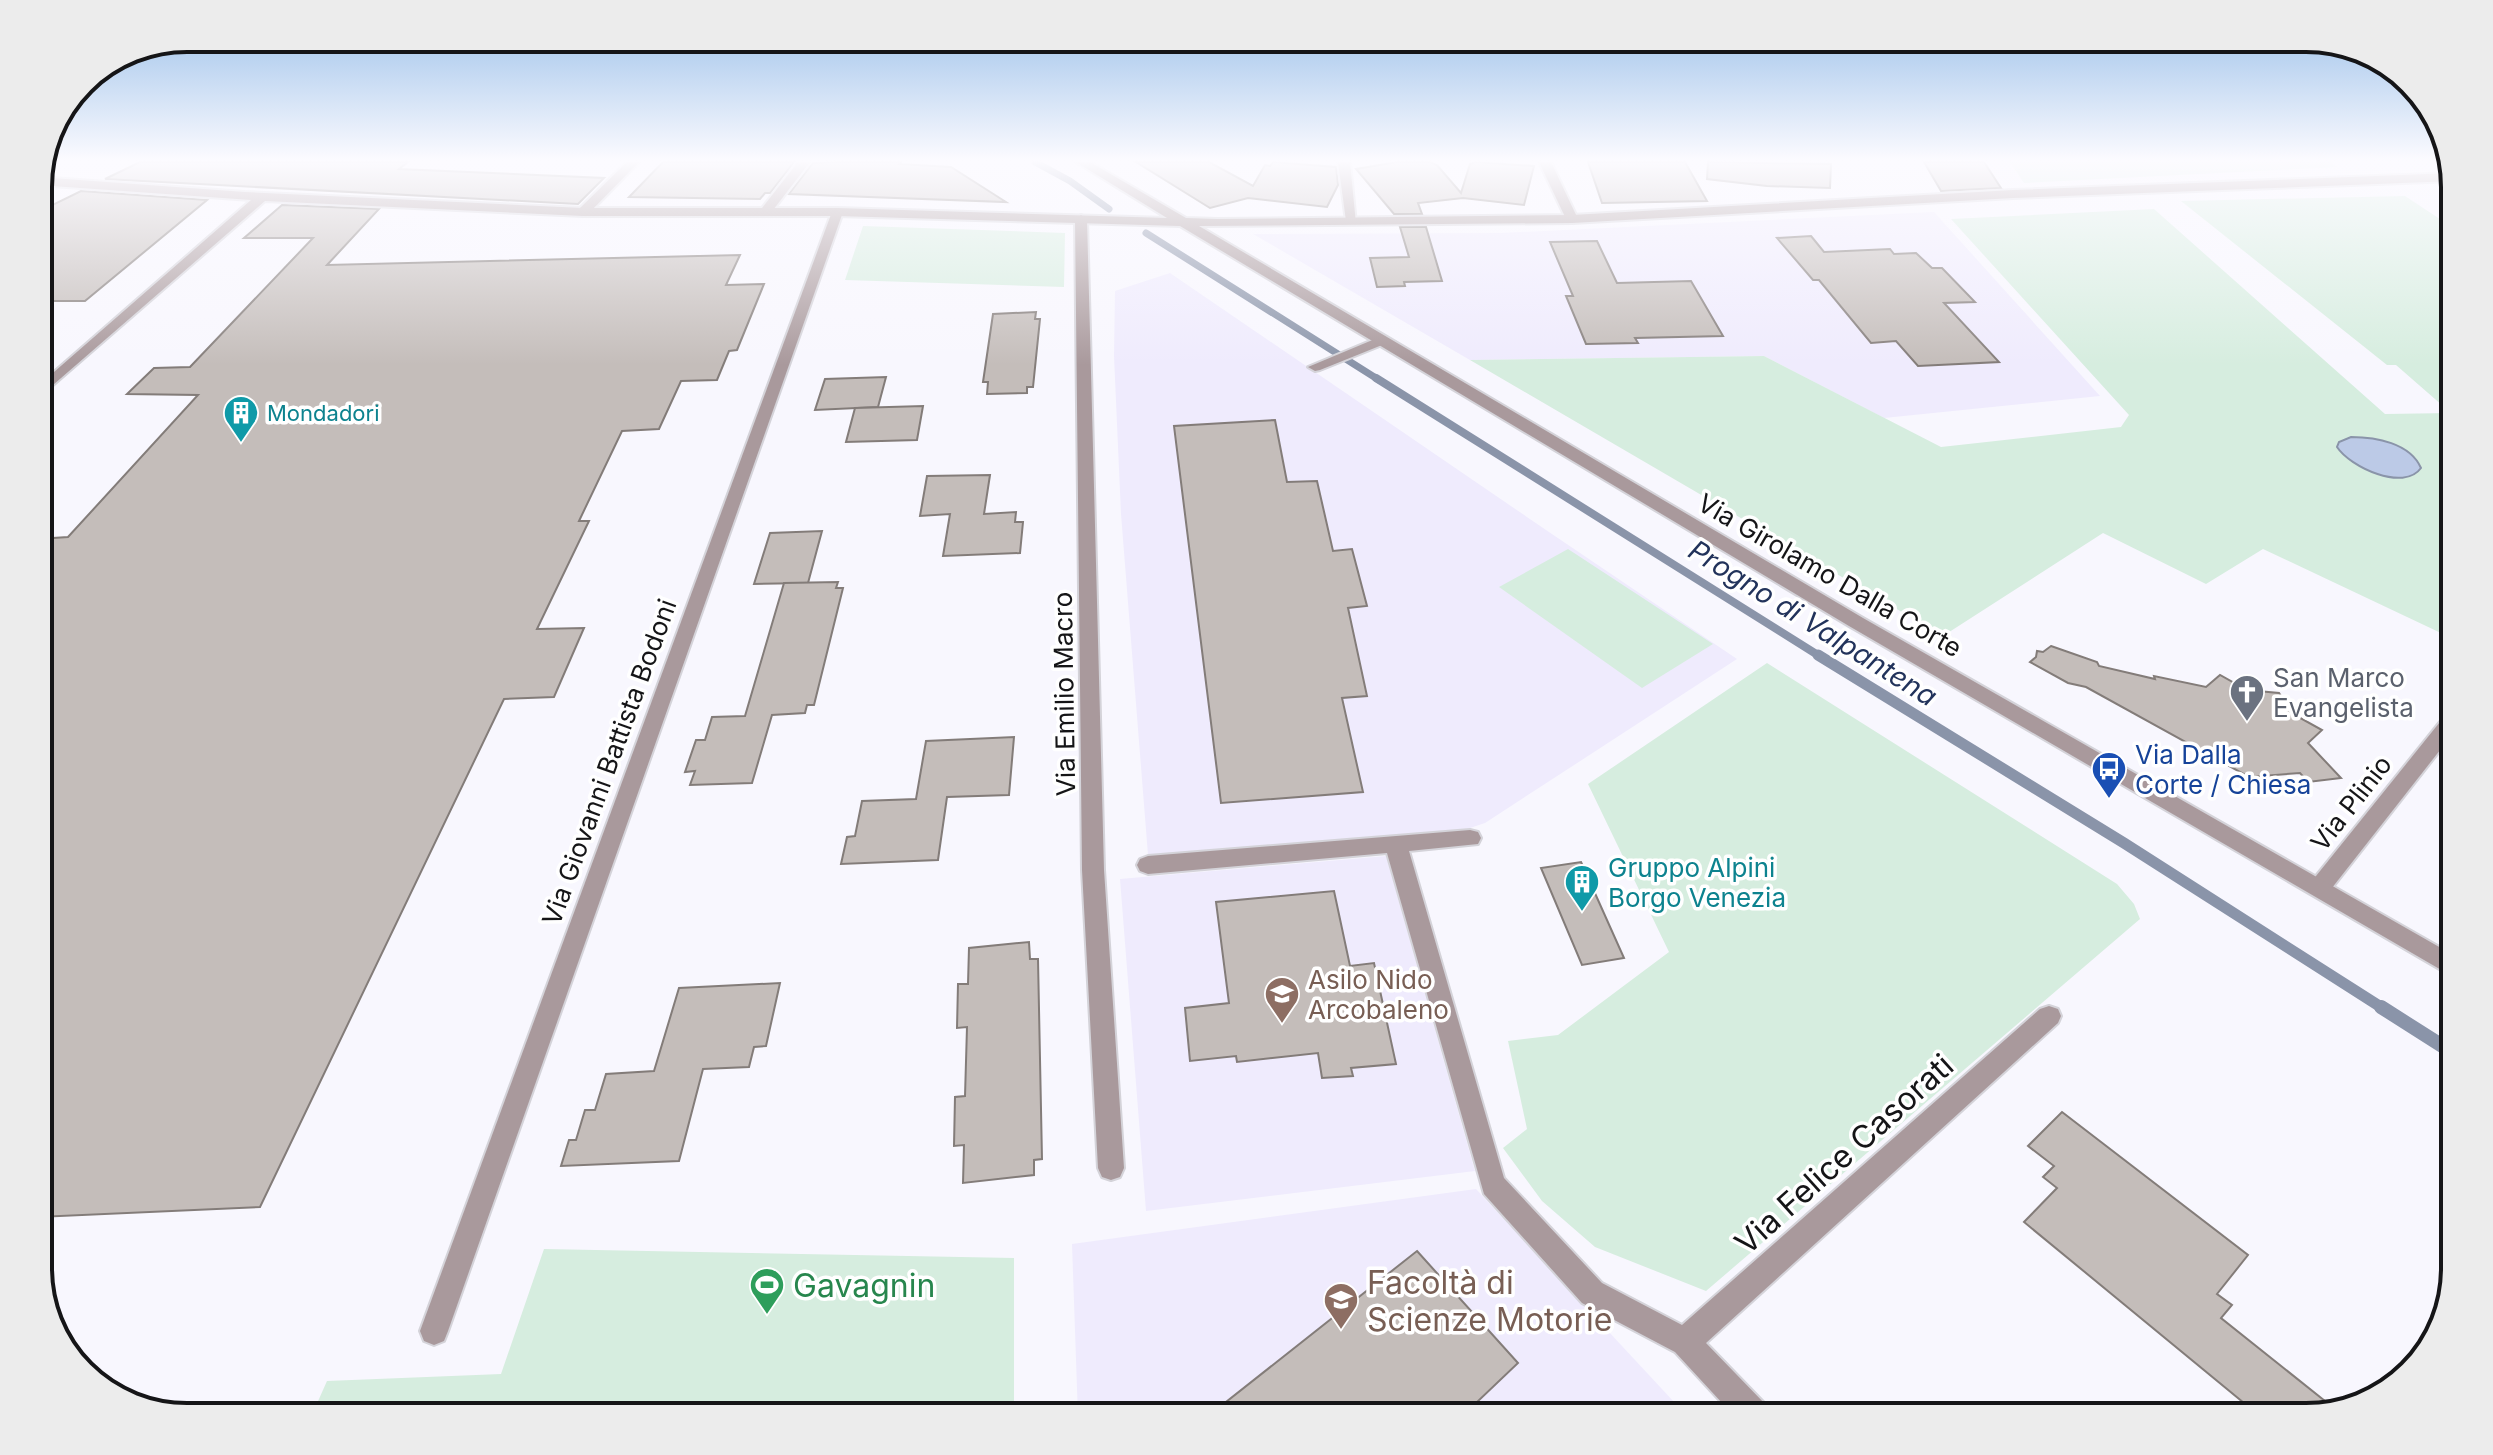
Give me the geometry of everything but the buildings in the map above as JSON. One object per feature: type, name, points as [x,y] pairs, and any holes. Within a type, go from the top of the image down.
[{"type":"street","points":[[52,382],[225,230]]},
{"type":"street","name":"Via Giovanni Battista Bodoni","points":[[434,1331],[831,230]]},
{"type":"street","name":"Via Emilio Macro","points":[[1081,230],[1093,870],[1111,1168]]},
{"type":"street","name":"Via Girolamo Dalla Corte","points":[[1196,230],[1856,622],[2320,887],[2441,960]]},
{"type":"street","points":[[1315,367],[1382,340]]},
{"type":"street","name":"Via Plinio","points":[[2320,887],[2441,735]]},
{"type":"street","points":[[1148,865],[1470,838]]},
{"type":"street","points":[[1396,845],[1493,1185],[1592,1293],[1685,1342],[1743,1403]]},
{"type":"street","name":"Via Felice Casorati","points":[[1685,1342],[2049,1016]]},
{"type":"shaded area","points":[[1565,230],[1950,230],[2100,396],[1884,418],[1764,356],[1470,360],[1253,234]]},
{"type":"shaded area","points":[[1170,273],[1737,659],[1485,823],[1467,829],[1148,855],[1121,514],[1114,356],[1115,291]]},
{"type":"shaded area","name":"Asilo Nido Arcobaleno","points":[[1386,856],[1475,1171],[1146,1211],[1120,879]]},
{"type":"shaded area","name":"Facoltà di Scienze Motorie","points":[[1476,1189],[1675,1403],[1078,1403],[1072,1244]]},
{"type":"green space","points":[[862,230],[1065,233],[1064,287],[845,280]]},
{"type":"green space","points":[[1961,230],[2178,230],[2385,414],[2441,413],[2441,633],[2263,549],[2206,584],[2103,533],[1943,636],[1470,360],[1764,356],[1941,447],[2121,427],[2129,415]]},
{"type":"green space","points":[[2217,230],[2441,230],[2441,404],[2396,365],[2387,365]]},
{"type":"green space","points":[[1568,549],[1713,644],[1642,688],[1499,587]]},
{"type":"green space","points":[[1767,663],[2117,884],[2134,904],[2140,919],[1706,1291],[1595,1247],[1542,1201],[1503,1148],[1527,1129],[1508,1041],[1558,1035],[1669,952],[1588,784]]},
{"type":"green space","name":"Gavagnin","points":[[544,1249],[1014,1258],[1014,1403],[317,1403],[327,1381],[501,1374]]},
{"type":"water","points":[[2351,437],[2381,440],[2401,447],[2416,459],[2421,468],[2403,478],[2365,469],[2337,447],[2339,442]]},
{"type":"waterway","name":"Progno di Valpantena","points":[[1146,233],[1379,380]]},
{"type":"waterway","name":"Progno di Valpantena","points":[[1376,378],[1821,657]]},
{"type":"waterway","name":"Progno di Valpantena","points":[[1818,655],[2124,843],[2384,1009]]},
{"type":"waterway","name":"Progno di Valpantena","points":[[2381,1007],[2441,1045]]},
{"type":"place","name":"Mondadori","points":[[241,444]]},
{"type":"place","name":"San Marco Evangelista","points":[[2247,723]]},
{"type":"place","name":"Via Dalla Corte / Chiesa","points":[[2109,800]]},
{"type":"place","name":"Gruppo Alpini Borgo Venezia","points":[[1582,913]]},
{"type":"place","name":"Asilo Nido Arcobaleno","points":[[1282,1025]]},
{"type":"place","name":"Gavagnin","points":[[767,1316]]},
{"type":"place","name":"Facoltà di Scienze Motorie","points":[[1341,1331]]}]
